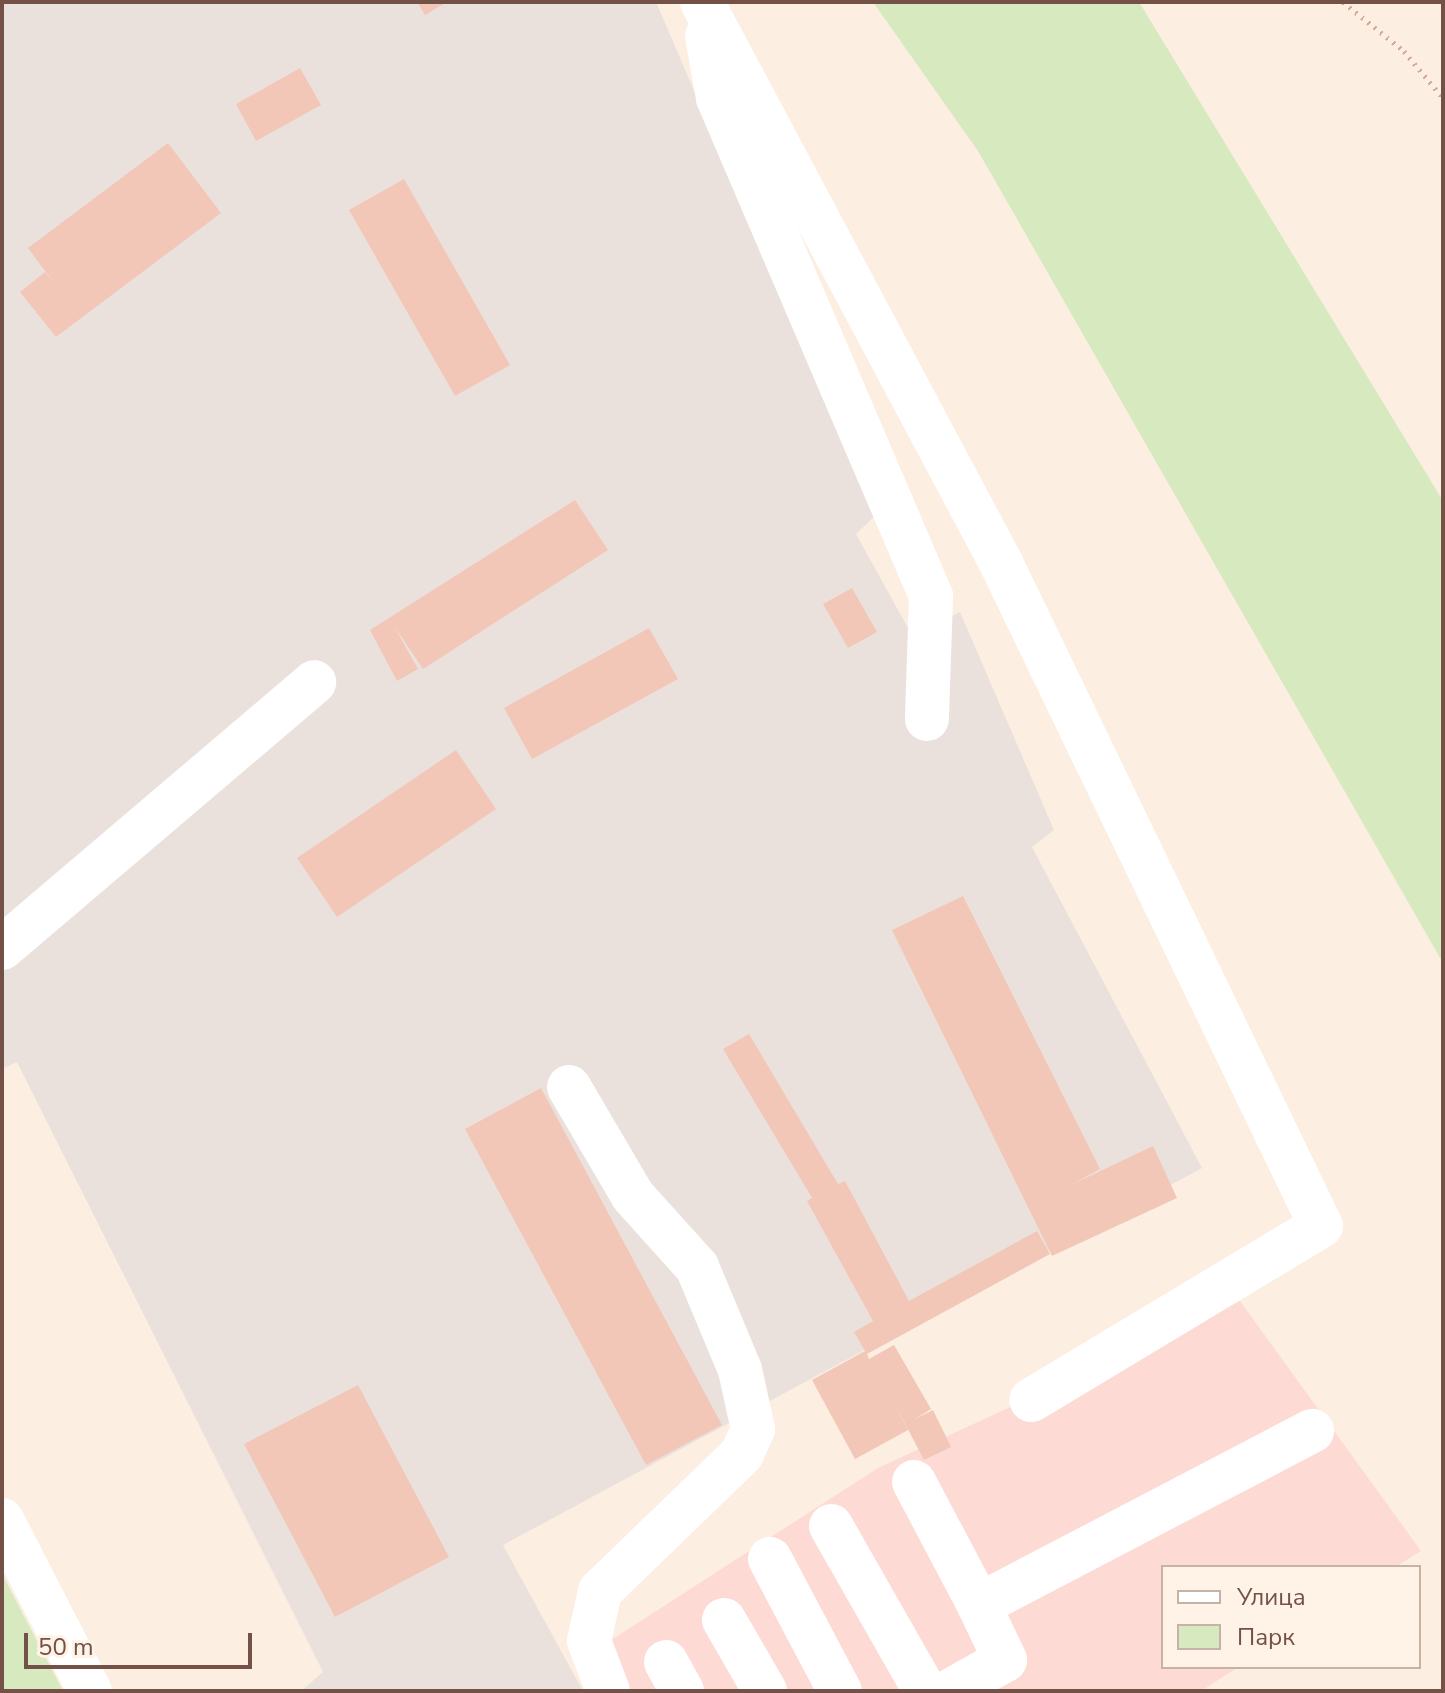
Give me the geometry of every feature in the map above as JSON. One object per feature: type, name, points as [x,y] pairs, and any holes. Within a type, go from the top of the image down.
[{"type":"lane","points":[[702,2],[718,98],[931,596],[927,719]]},
{"type":"lane","points":[[702,2],[1001,563],[1321,1226],[1031,1400]]},
{"type":"lane","points":[[2,948],[314,682]]},
{"type":"lane","points":[[569,1087],[633,1196],[697,1267],[740,1370],[753,1429],[742,1454],[600,1591],[589,1641],[608,1691]]},
{"type":"lane","points":[[979,1605],[1312,1431]]},
{"type":"lane","points":[[914,1482],[1005,1660],[950,1691]]},
{"type":"lane","points":[[2,1520],[90,1691]]},
{"type":"lane","points":[[831,1526],[925,1691]]},
{"type":"lane","points":[[770,1559],[840,1691]]},
{"type":"lane","points":[[724,1620],[765,1691]]},
{"type":"path","points":[[1343,2],[1404,51],[1443,98]]},
{"type":"shaded area","points":[[2,2],[656,2],[876,515],[856,534],[913,637],[960,612],[1054,830],[1032,847],[1202,1168],[503,1545],[583,1691],[301,1691],[323,1672],[17,1062],[2,1069]]},
{"type":"shaded area","points":[[1240,1301],[1421,1551],[1398,1565],[1161,1565],[1161,1669],[1235,1669],[1201,1691],[628,1691],[602,1646],[878,1468]]},
{"type":"green space","points":[[873,2],[1139,2],[1443,501],[1443,963],[978,151]]},
{"type":"green space","points":[[2,1574],[63,1691],[2,1691]]},
{"type":"building","points":[[417,2],[447,2],[425,15]]},
{"type":"building","points":[[300,68],[321,105],[256,141],[236,104]]},
{"type":"building","points":[[168,143],[221,213],[56,337],[20,292],[45,272],[54,283],[28,248]]},
{"type":"building","points":[[404,179],[510,365],[455,396],[349,210]]},
{"type":"building","points":[[575,500],[608,550],[423,669],[394,626],[418,669],[397,681],[370,630]]},
{"type":"building","points":[[852,588],[877,632],[848,648],[823,604]]},
{"type":"building","points":[[649,628],[678,679],[532,759],[504,708]]},
{"type":"building","points":[[456,750],[496,809],[337,917],[297,858]]},
{"type":"building","points":[[963,896],[1100,1169],[1073,1184],[1153,1146],[1177,1198],[1052,1256],[892,930]]},
{"type":"building","points":[[749,1034],[838,1184],[845,1181],[909,1301],[1037,1231],[1050,1254],[867,1354],[869,1359],[894,1345],[931,1409],[915,1419],[933,1410],[951,1447],[924,1460],[889,1393],[908,1430],[855,1459],[812,1380],[865,1351],[854,1332],[873,1321],[807,1201],[812,1198],[723,1049]]},
{"type":"building","points":[[541,1088],[722,1425],[646,1465],[465,1129]]},
{"type":"building","points":[[358,1385],[449,1557],[335,1617],[244,1444]]}]
